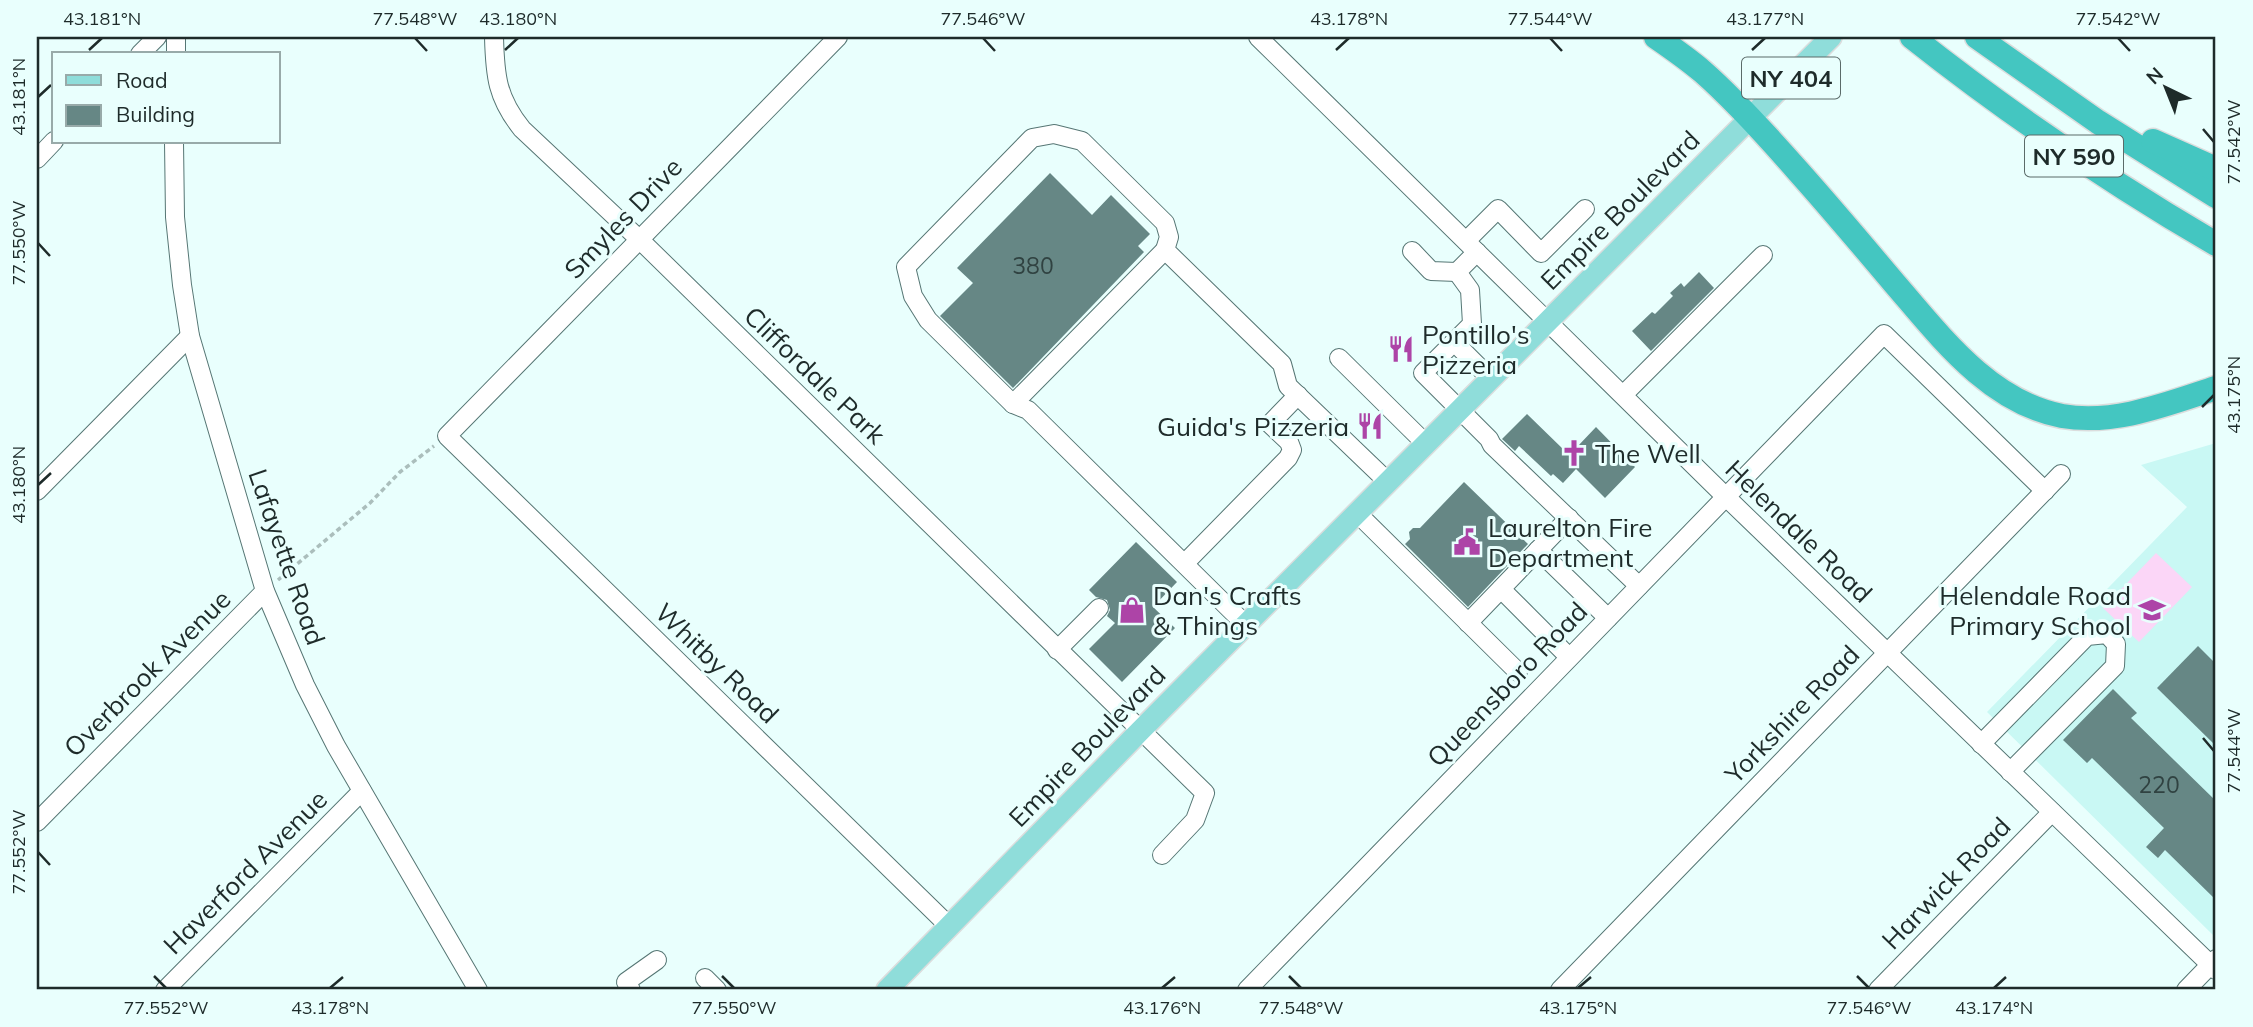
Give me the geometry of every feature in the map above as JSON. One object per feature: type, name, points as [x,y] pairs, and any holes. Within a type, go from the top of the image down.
[{"type":"highway","points":[[1656,37],[1701,70],[1798,172],[1940,335],[1976,371],[2005,393],[2047,412],[2069,417],[2094,418],[2148,410],[2216,388]]},
{"type":"highway","name":"NY 590","points":[[1912,37],[2078,158],[2216,244]]},
{"type":"highway","points":[[1977,37],[2129,129],[2216,169]]},
{"type":"highway","name":"NY 590","points":[[1977,37],[2098,122],[2216,196]]},
{"type":"main road","name":"Empire Boulevard","points":[[887,990],[1140,731],[1832,37]]},
{"type":"street","points":[[142,52],[157,37]]},
{"type":"street","name":"Cliffordale Park","points":[[494,37],[498,89],[511,116],[522,129],[639,239],[1205,793],[1195,820],[1162,855]]},
{"type":"street","name":"Smyles Drive","points":[[447,436],[838,37]]},
{"type":"street","name":"Helendale Road","points":[[1258,37],[1725,496],[2214,965]]},
{"type":"street","points":[[1013,404],[1165,250],[1169,237],[1165,223],[1082,141],[1054,134],[1032,138],[906,267],[913,296],[928,320],[1013,404],[1028,410],[1246,625]]},
{"type":"street","points":[[37,159],[52,143]]},
{"type":"street","name":"Lafayette Road","points":[[174,144],[174,217],[190,336],[265,591],[305,685],[472,988]]},
{"type":"street","points":[[1457,272],[1498,209],[1541,253],[1585,209]]},
{"type":"street","points":[[1165,250],[1282,364],[1288,386],[1388,482]]},
{"type":"street","points":[[1412,251],[1431,271],[1457,272]]},
{"type":"street","points":[[1622,395],[1763,255]]},
{"type":"street","points":[[1457,272],[1470,289],[1472,324],[1423,373],[1492,445],[1639,586]]},
{"type":"street","name":"Queensboro Road","points":[[1247,990],[1884,334],[2045,491]]},
{"type":"street","points":[[37,491],[190,336]]},
{"type":"street","points":[[1454,342],[1491,379]]},
{"type":"street","points":[[1339,358],[1426,444]]},
{"type":"street","points":[[1185,563],[1289,458],[1292,450],[1289,442],[1270,424],[1298,396]]},
{"type":"street","name":"Whitby Road","points":[[447,436],[950,926]]},
{"type":"street","name":"Yorkshire Road","points":[[1560,990],[2061,474]]},
{"type":"street","points":[[1357,513],[1518,672]]},
{"type":"street","points":[[1468,623],[1569,518]]},
{"type":"street","points":[[1538,550],[1608,618]]},
{"type":"street","points":[[1501,589],[1569,657]]},
{"type":"street","name":"Overbrook Avenue","points":[[37,822],[265,591]]},
{"type":"street","points":[[1057,650],[1099,608]]},
{"type":"street","points":[[1981,744],[2087,636],[2107,634],[2116,644],[2115,666],[2010,772]]},
{"type":"street","name":"Haverford Avenue","points":[[165,990],[362,791]]},
{"type":"street","name":"Harwick Road","points":[[1878,990],[2052,812]]},
{"type":"street","points":[[631,990],[626,982],[657,960]]},
{"type":"street","points":[[2186,990],[2214,965]]},
{"type":"path","points":[[265,591],[370,503],[400,472],[447,436]]},
{"type":"shaded area","name":"Helendale Road Primary School","points":[[2216,443],[2214,936],[1987,712],[2187,507],[2141,465]]},
{"type":"shaded area","points":[[2156,553],[2192,587],[2139,642],[2103,608]]},
{"type":"building","points":[[1050,173],[1092,215],[1111,195],[1150,234],[1138,246],[1144,252],[1013,388],[940,316],[973,283],[957,268]]},
{"type":"building","points":[[1699,272],[1714,288],[1651,351],[1632,331],[1652,312],[1655,314],[1673,296],[1670,293],[1681,283],[1684,287]]},
{"type":"building","name":"The Well","points":[[1527,414],[1564,450],[1572,442],[1577,447],[1596,427],[1635,467],[1605,498],[1576,469],[1563,483],[1553,474],[1551,476],[1519,446],[1515,451],[1502,439]]},
{"type":"building","name":"Laurelton Fire Department","points":[[1464,482],[1528,544],[1468,607],[1405,544],[1410,539],[1409,532],[1413,528],[1420,528]]},
{"type":"building","name":"Dan's Crafts & Things","points":[[1136,542],[1177,582],[1153,607],[1175,628],[1122,682],[1089,649],[1115,623],[1107,616],[1110,610],[1107,600],[1096,597],[1089,590]]},
{"type":"building","name":"Helendale Road Primary School","points":[[2198,646],[2216,664],[2216,746],[2157,688]]},
{"type":"building","name":"Helendale Road Primary School","points":[[2113,689],[2137,713],[2131,718],[2216,801],[2216,900],[2165,850],[2158,858],[2146,847],[2164,828],[2092,758],[2087,763],[2063,740]]},
{"type":"place","name":"Pontillo's Pizzeria","points":[[1401,349]]},
{"type":"place","name":"Guida's Pizzeria","points":[[1370,426]]},
{"type":"place","name":"The Well","points":[[1574,453]]},
{"type":"place","name":"Laurelton Fire Department","points":[[1467,542]]},
{"type":"place","name":"Dan's Crafts & Things","points":[[1132,610]]},
{"type":"place","name":"Helendale Road Primary School","points":[[2152,610]]}]
